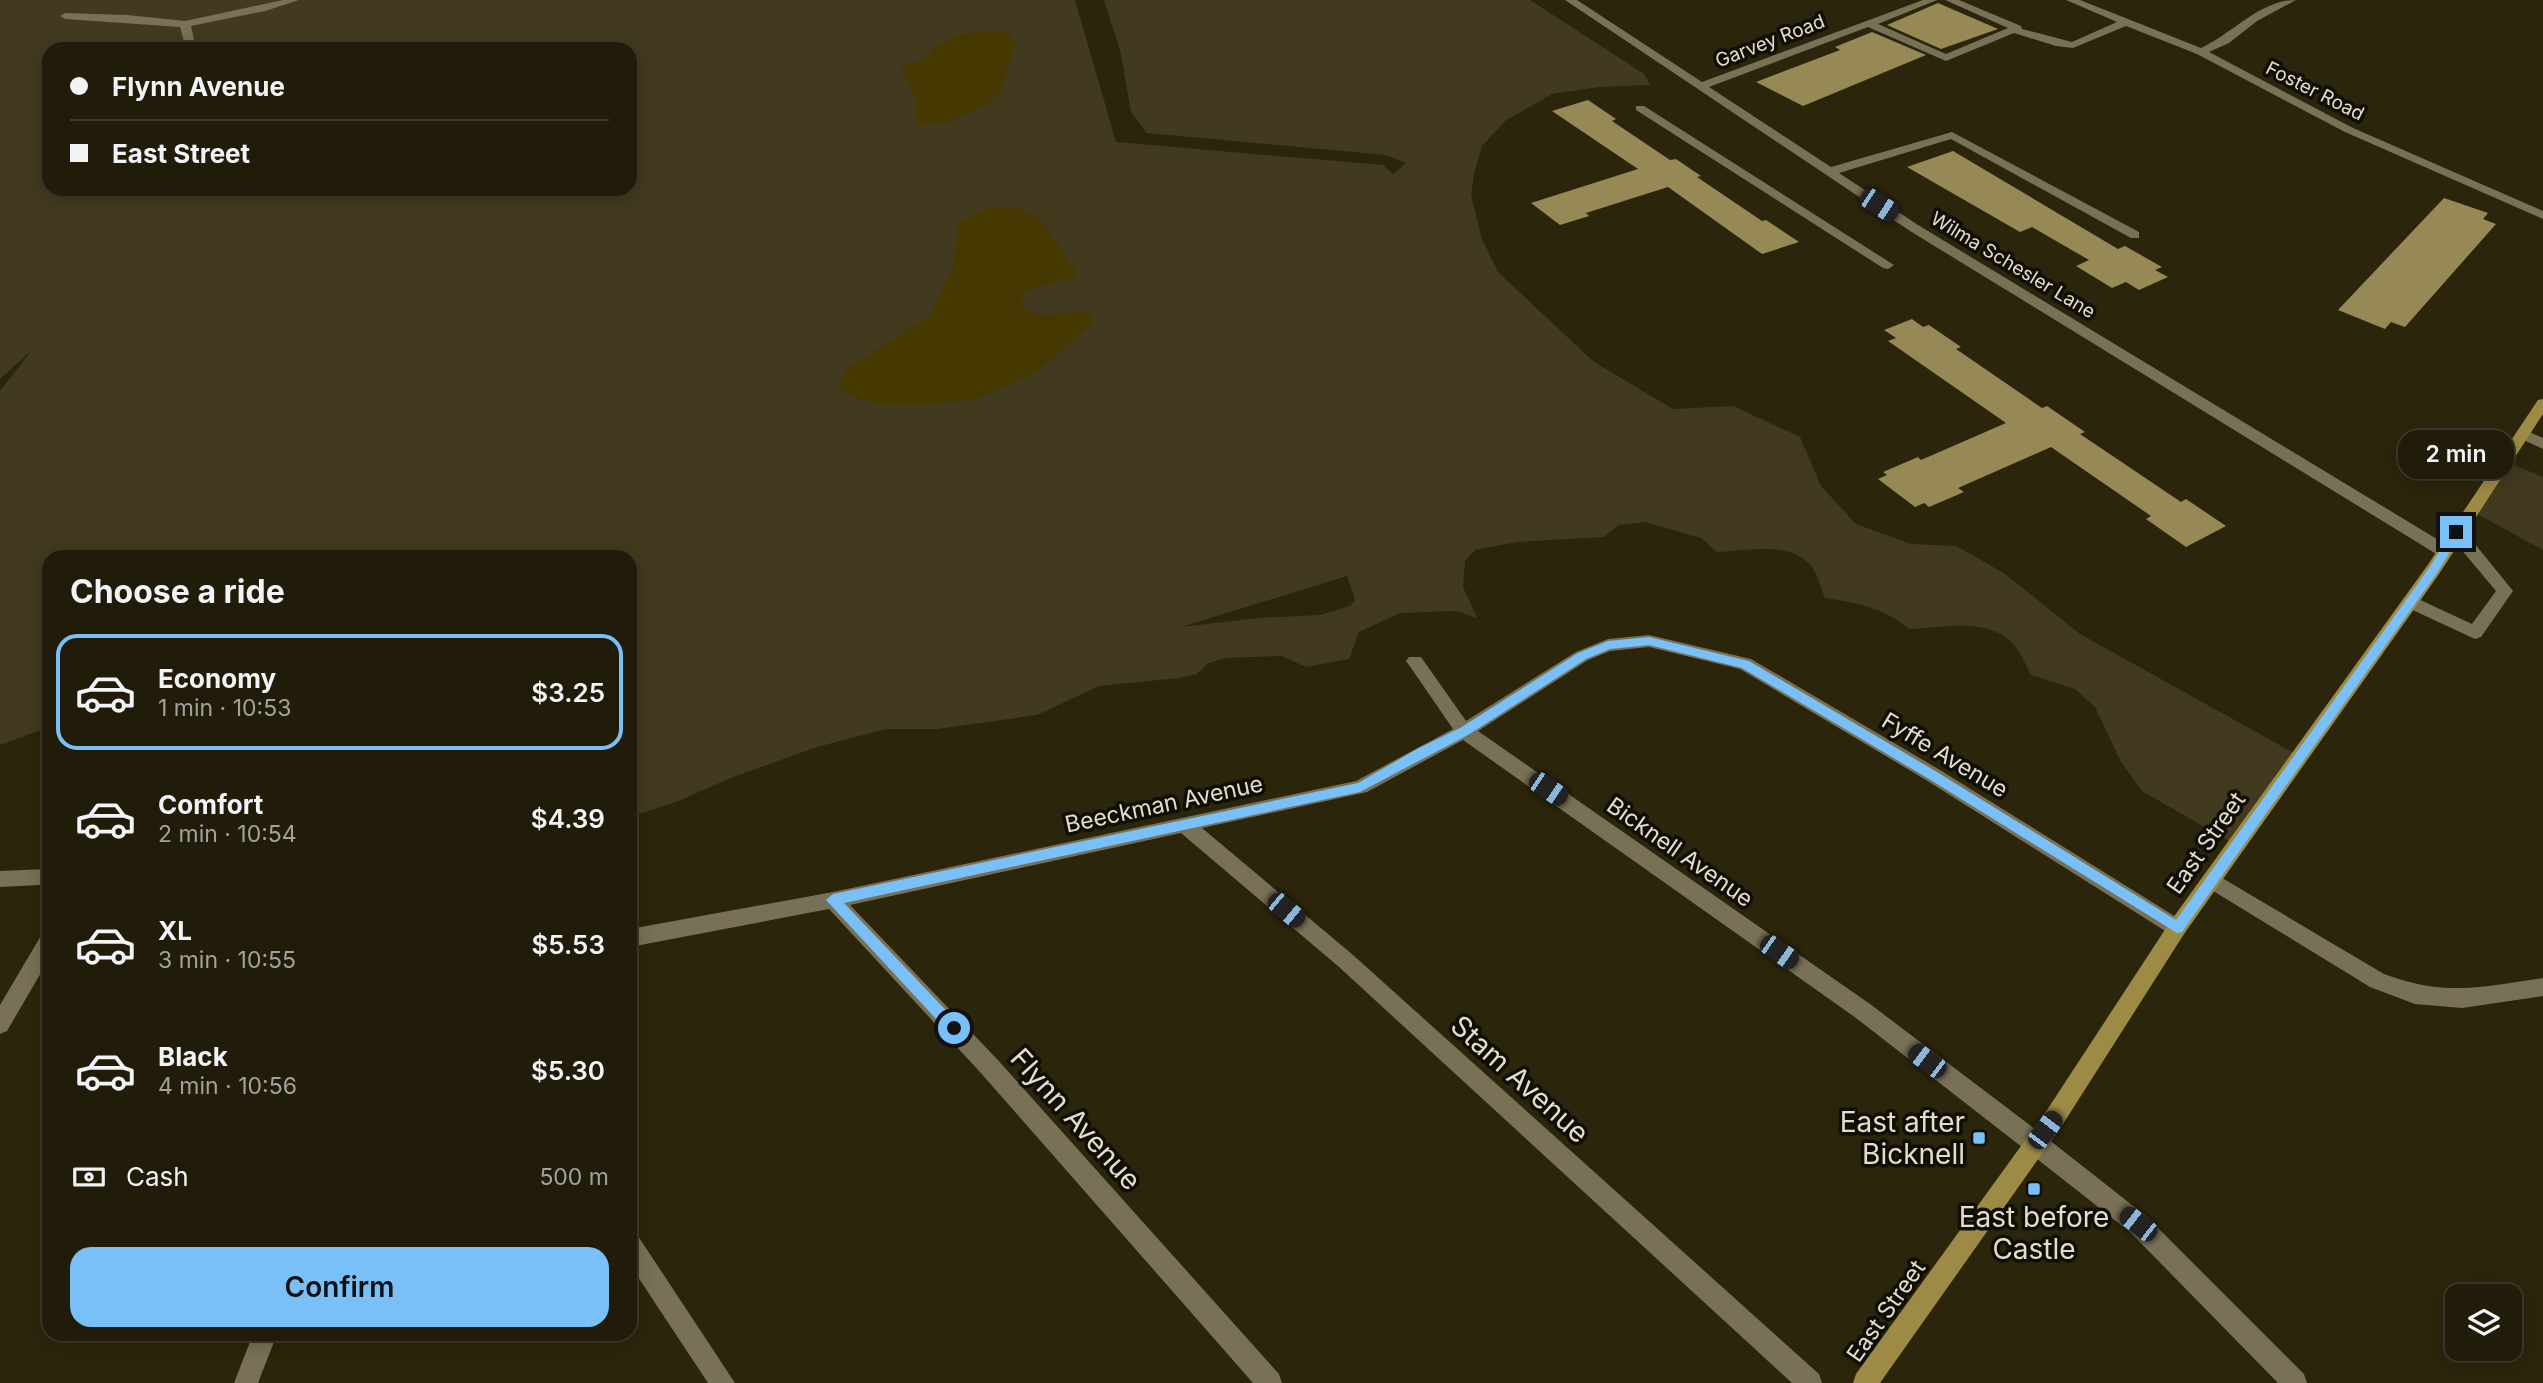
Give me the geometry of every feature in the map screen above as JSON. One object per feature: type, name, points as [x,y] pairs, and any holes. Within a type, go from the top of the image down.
[{"type":"main road","name":"East Street","points":[[1865,1383],[2055,1117],[2177,928],[2410,602],[2543,403]]},
{"type":"street","points":[[65,16],[127,18],[185,24],[294,0]]},
{"type":"street","name":"Wilma Schesler Lane","points":[[1570,0],[1828,172],[1963,258],[2444,551]]},
{"type":"street","name":"Garvey Road","points":[[1699,87],[1932,0]]},
{"type":"street","points":[[1950,0],[2017,28],[2014,30]]},
{"type":"street","name":"Foster Road","points":[[2071,0],[2201,52],[2350,130],[2543,215]]},
{"type":"street","points":[[2201,52],[2225,41],[2253,19],[2291,0]]},
{"type":"street","points":[[1867,23],[1945,58],[2014,30],[2060,44],[2073,45],[2126,22]]},
{"type":"street","points":[[185,24],[189,42]]},
{"type":"street","points":[[1640,108],[1888,265]]},
{"type":"street","points":[[1828,172],[1952,135],[2135,234]]},
{"type":"street","points":[[2522,434],[2543,444]]},
{"type":"street","points":[[2410,602],[2475,633],[2505,591],[2456,532]]},
{"type":"street","name":"Beeckman Avenue","points":[[637,937],[833,900],[1360,787],[1421,752],[1464,732],[1582,656],[1608,645],[1649,641],[1676,648]]},
{"type":"street","name":"Fyffe Avenue","points":[[1676,648],[1745,664],[1933,775],[2177,928]]},
{"type":"street","name":"Bicknell Avenue","points":[[1415,661],[1464,732],[1852,1004],[2035,1143],[2138,1224],[2295,1383]]},
{"type":"street","name":"Stam Avenue","points":[[1185,825],[1346,961],[1810,1383]]},
{"type":"street","points":[[0,878],[42,877]]},
{"type":"street","points":[[2212,880],[2377,981],[2415,995],[2462,999],[2543,987]]},
{"type":"street","name":"Flynn Avenue","points":[[833,900],[988,1065],[1270,1383]]},
{"type":"street","points":[[0,1024],[42,952]]},
{"type":"street","points":[[637,1254],[723,1383]]},
{"type":"street","points":[[246,1383],[262,1341]]},
{"type":"shaded area","points":[[0,0],[1075,0],[1116,142],[1383,165],[1393,174],[1406,163],[1386,155],[1147,133],[1131,112],[1121,54],[1104,0],[1530,0],[1644,74],[1650,85],[1599,87],[1552,94],[1505,121],[1482,146],[1471,195],[1482,239],[1498,272],[1594,362],[1673,409],[1733,406],[1800,437],[1821,486],[1856,524],[1911,544],[1956,546],[2004,573],[2080,634],[2294,753],[2231,842],[2142,791],[2121,762],[2095,707],[2075,689],[2031,675],[2017,649],[2005,637],[1979,627],[1909,629],[1891,616],[1870,608],[1825,598],[1812,567],[1793,553],[1768,549],[1717,552],[1701,538],[1645,522],[1619,525],[1604,537],[1517,542],[1475,550],[1465,561],[1463,587],[1477,618],[1456,611],[1400,613],[1359,632],[1349,659],[1306,667],[1282,656],[1224,658],[1207,664],[1197,674],[1099,686],[1037,715],[937,729],[886,729],[817,747],[637,815],[637,550],[42,550],[42,730],[0,745],[0,391],[32,350],[0,379]],"holes":[[[1347,576],[1355,600],[1350,606],[1320,615],[1258,618],[1181,627]]]},
{"type":"shaded area","points":[[983,31],[1005,32],[1013,36],[1015,46],[1000,92],[988,104],[946,124],[920,125],[915,98],[902,65],[918,62],[950,39]]},
{"type":"shaded area","points":[[990,207],[1017,208],[1039,217],[1078,274],[1074,278],[1033,288],[1022,297],[1022,307],[1045,315],[1084,311],[1092,317],[1093,323],[1032,375],[979,398],[935,405],[880,405],[846,394],[840,385],[844,371],[930,315],[953,266],[959,222]]},
{"type":"shaded area","points":[[2509,463],[2543,477],[2543,550],[2470,510]]},
{"type":"building","points":[[1938,3],[1998,29],[1941,49],[1887,25]]},
{"type":"building","points":[[1872,32],[1926,55],[1803,106],[1756,82],[1840,50],[1835,47]]},
{"type":"building","points":[[1588,100],[1616,119],[1612,121],[1670,160],[1676,159],[1701,176],[1697,177],[1762,221],[1766,220],[1799,242],[1762,254],[1668,187],[1586,213],[1589,216],[1560,225],[1531,203],[1638,169],[1552,111]]},
{"type":"building","points":[[1953,151],[2118,249],[2125,246],[2162,267],[2155,270],[2168,277],[2139,290],[2126,282],[2112,288],[2076,266],[2089,260],[2032,227],[2020,232],[1907,167]]},
{"type":"building","points":[[2444,198],[2488,213],[2483,219],[2496,224],[2405,327],[2391,322],[2385,329],[2338,310]]},
{"type":"building","points":[[1912,319],[1923,327],[1929,325],[1961,347],[1956,349],[2042,408],[2047,406],[2085,432],[2080,434],[2181,502],[2186,499],[2226,526],[2186,547],[2146,519],[2151,516],[2051,447],[1958,488],[1964,492],[1929,507],[1924,503],[1915,507],[1878,479],[1887,475],[1883,472],[1918,457],[1921,460],[2006,423],[1888,341],[1896,338],[1884,330]]},
{"type":"place","name":"East after Bicknell","points":[[1979,1138]]},
{"type":"place","name":"East before Castle","points":[[2034,1189]]},
{"type":"route","points":[[954,1028],[833,900],[1360,787],[1421,752],[1464,732],[1494,710],[1582,656],[1608,645],[1649,641],[1745,664],[1933,775],[2177,928],[2433,570],[2456,532]]}]
